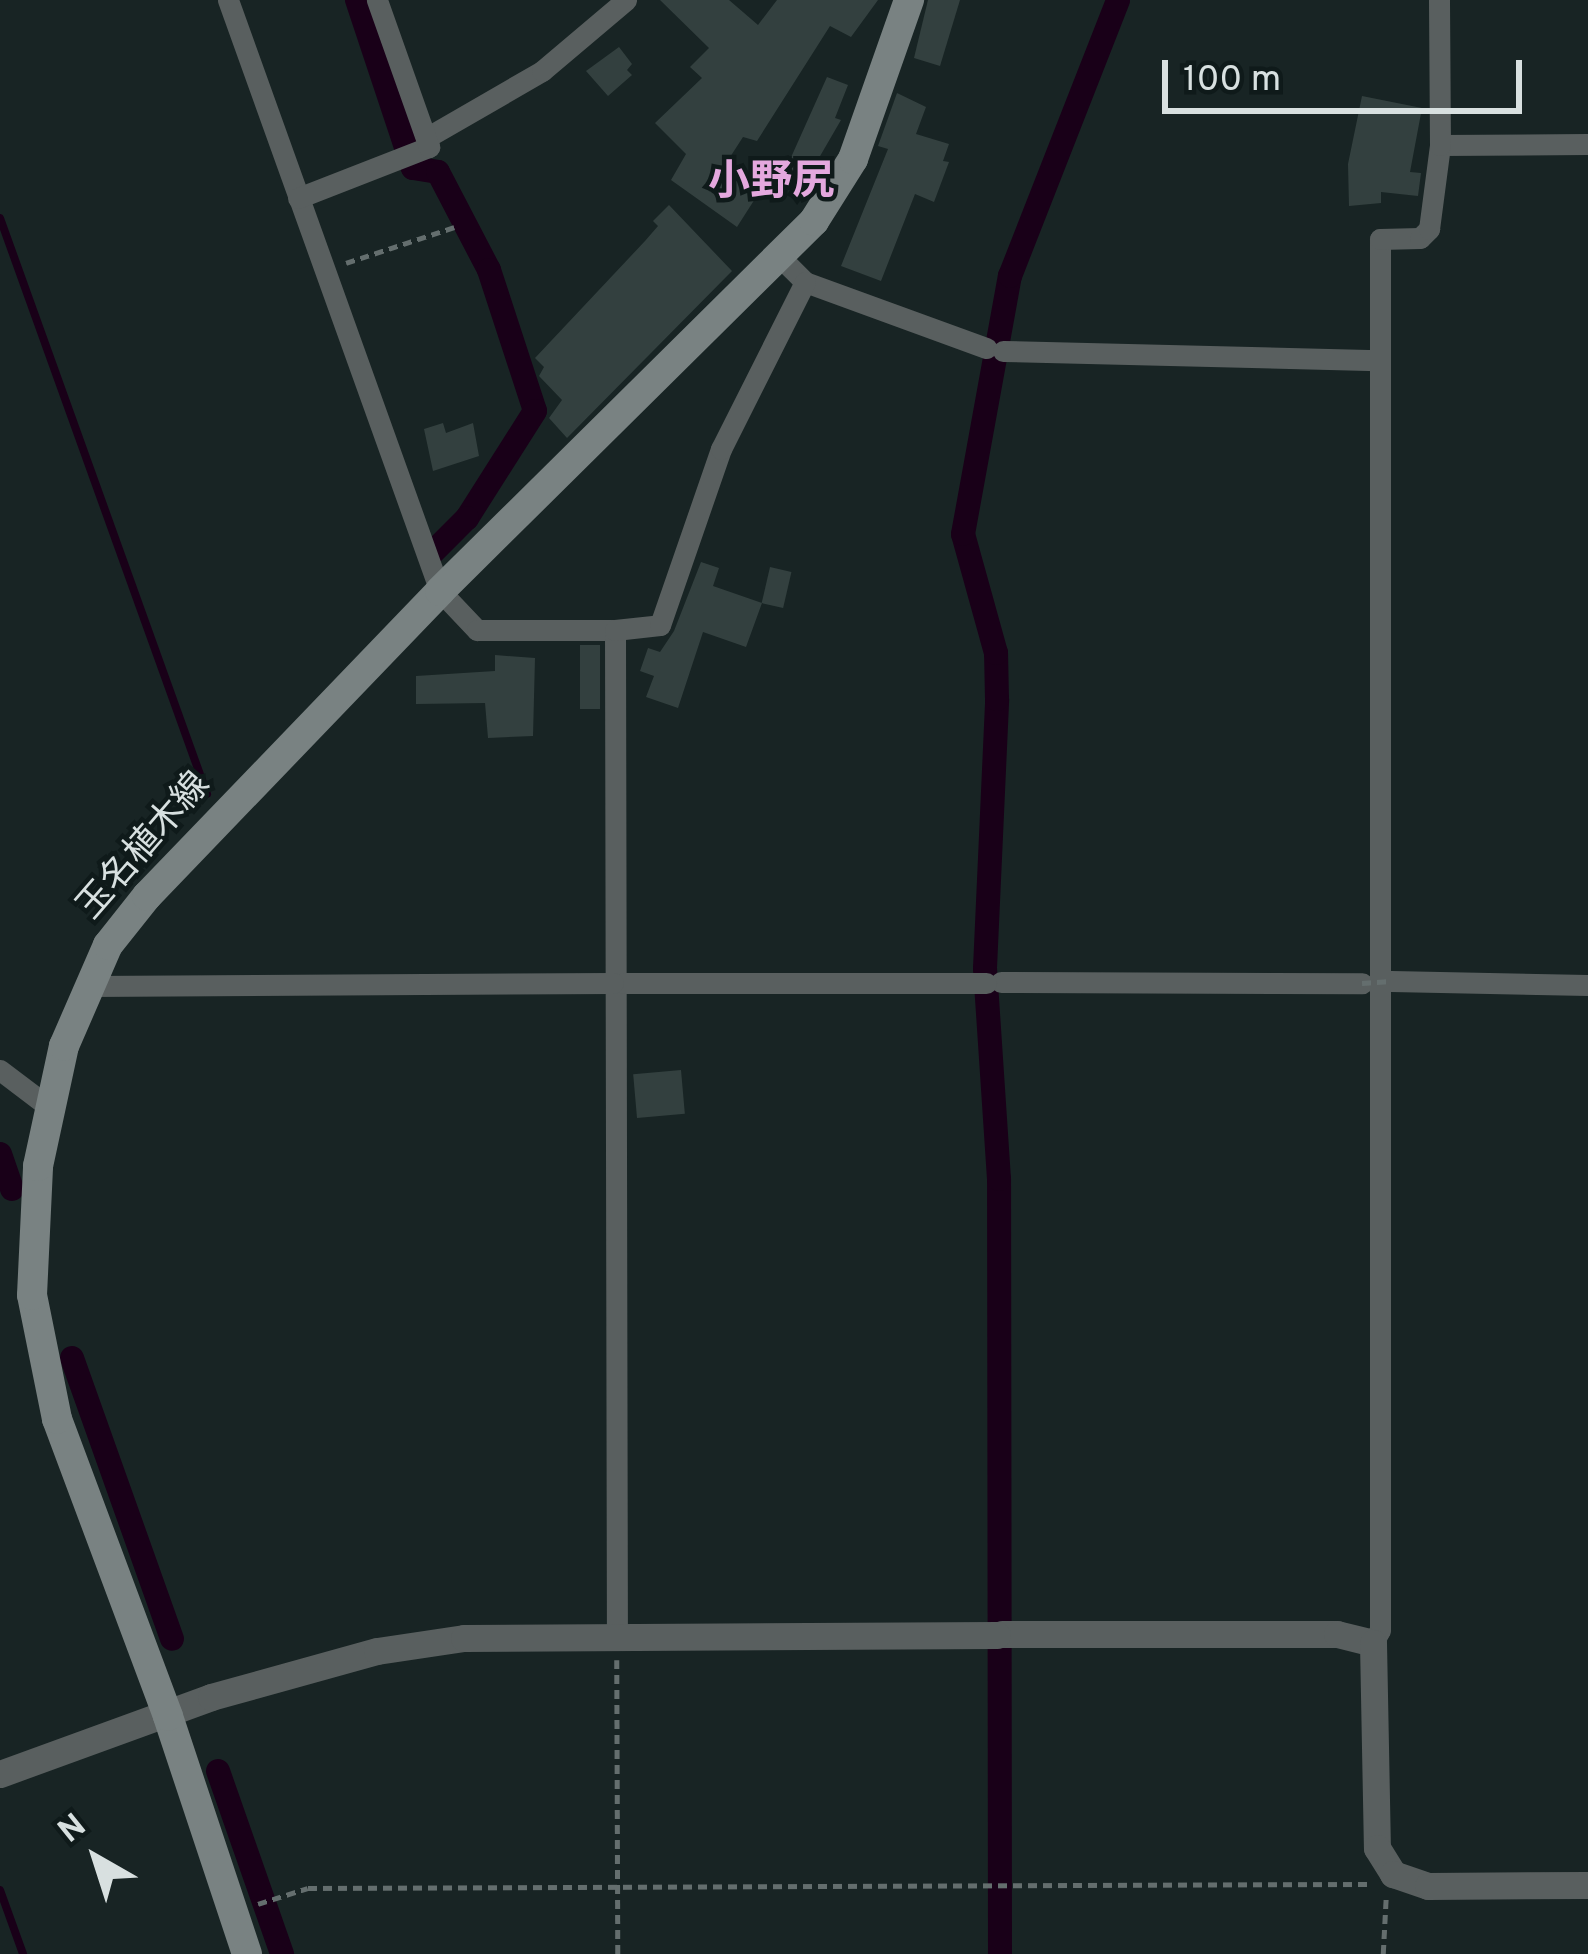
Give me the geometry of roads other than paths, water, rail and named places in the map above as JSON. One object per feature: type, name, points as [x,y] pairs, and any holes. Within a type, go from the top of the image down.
[{"type":"main road","name":"玉名植木線","points":[[247,1954],[176,1712],[57,1419],[32,1295],[31,1226],[64,1046],[108,945],[147,896],[440,591],[814,221],[853,159],[909,0]]},
{"type":"street","points":[[228,0],[440,591],[477,630],[615,630],[660,625],[721,449],[805,282]]},
{"type":"street","points":[[298,198],[429,147],[377,0]]},
{"type":"street","points":[[426,138],[542,71],[626,0]]},
{"type":"street","points":[[1439,0],[1440,145],[1429,229],[1420,238],[1380,239],[1380,1630],[1373,1643],[1377,1848],[1393,1874],[1428,1886],[1588,1885]]},
{"type":"street","points":[[1440,145],[1588,144]]},
{"type":"street","points":[[778,256],[805,282],[995,350],[1378,360]]},
{"type":"street","points":[[615,630],[617,1634]]},
{"type":"street","points":[[1391,982],[1588,986]]},
{"type":"street","points":[[90,986],[1362,983]]},
{"type":"street","points":[[0,1070],[50,1107]]},
{"type":"street","points":[[0,1774],[211,1697],[377,1651],[464,1638],[1337,1634],[1373,1643]]},
{"type":"waterway","points":[[357,0],[413,168],[438,172],[489,270],[535,411],[467,518],[433,552]]},
{"type":"waterway","points":[[1000,1954],[999,1179],[985,968],[996,653],[963,534],[1010,276],[1118,0]]},
{"type":"waterway","points":[[0,218],[207,794]]},
{"type":"waterway","points":[[0,1154],[12,1189]]},
{"type":"waterway","points":[[72,1358],[172,1639]]},
{"type":"waterway","points":[[218,1771],[282,1954]]},
{"type":"waterway","points":[[0,1890],[23,1954]]},
{"type":"district","name":"小野尻","points":[[771,184]]}]
